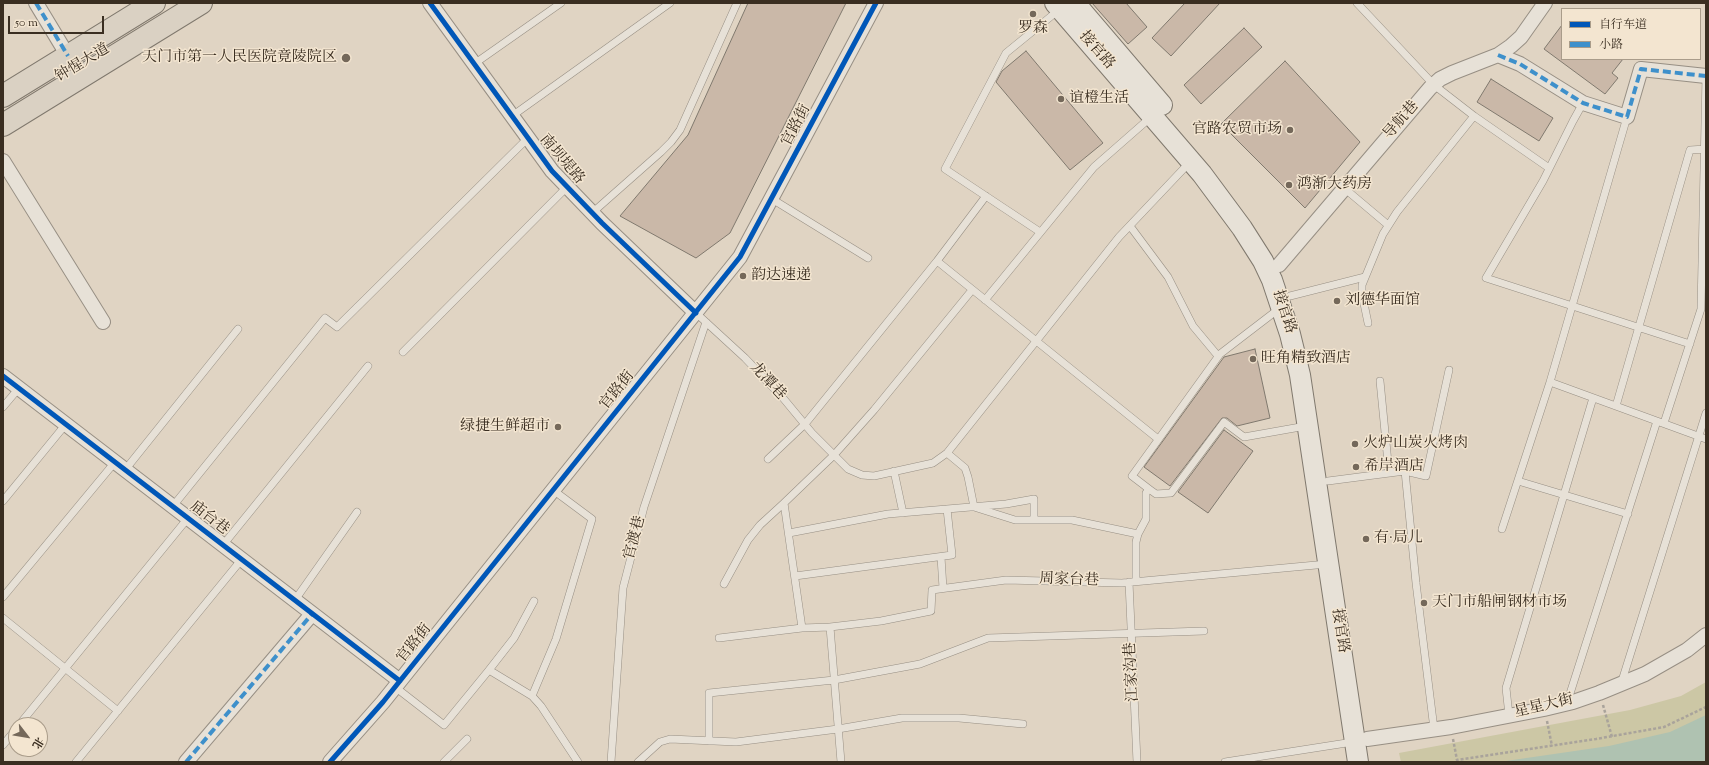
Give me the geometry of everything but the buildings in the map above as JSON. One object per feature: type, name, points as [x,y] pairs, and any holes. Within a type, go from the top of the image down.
[{"type":"highway","points":[[3,85],[66,52],[136,3]]},
{"type":"highway","name":"钟惺大道","points":[[3,96],[66,52],[154,3]]},
{"type":"highway","name":"钟惺大道","points":[[3,113],[183,3]]},
{"type":"highway","points":[[3,125],[201,3]]},
{"type":"main road","name":"接官路","points":[[1063,5],[1191,161],[1242,228],[1286,301],[1308,359],[1328,481],[1361,740]]},
{"type":"main road","name":"接官路","points":[[1063,5],[1186,134],[1256,225],[1278,266],[1309,426],[1329,564],[1361,740]]},
{"type":"main road","points":[[1358,762],[1361,740]]},
{"type":"main road","points":[[1361,740],[1370,762]]},
{"type":"street","points":[[36,3],[66,52]]},
{"type":"street","name":"南坝堤路","points":[[430,3],[552,171],[592,213],[701,318]]},
{"type":"street","name":"官路街","points":[[330,762],[398,684],[554,490],[701,318],[740,257],[876,3]]},
{"type":"street","name":"导航巷","points":[[1278,266],[1440,79],[1457,70],[1498,55],[1521,37],[1545,3]]},
{"type":"street","points":[[1498,55],[1520,64],[1583,103],[1627,117],[1641,69],[1706,76]]},
{"type":"street","points":[[3,161],[103,322]]},
{"type":"street","name":"庙台巷","points":[[3,376],[295,600],[398,684]]},
{"type":"street","points":[[186,762],[312,614]]},
{"type":"street","name":"星星大街","points":[[1361,740],[1451,727],[1544,709],[1567,703],[1599,693],[1655,668],[1687,650],[1706,635]]},
{"type":"lane","points":[[474,64],[561,3]]},
{"type":"lane","points":[[512,116],[670,3]]},
{"type":"lane","points":[[592,213],[661,152],[680,130],[737,3]]},
{"type":"lane","points":[[1357,3],[1434,85],[1474,116],[1549,168]]},
{"type":"lane","points":[[1040,232],[945,169],[1006,53],[1063,5]]},
{"type":"lane","points":[[1567,703],[1628,514],[1660,422],[1690,344],[1701,308],[1706,76]]},
{"type":"lane","points":[[1583,103],[1572,121],[1549,168],[1486,278],[1690,344]]},
{"type":"lane","points":[[985,300],[1094,167],[1153,116]]},
{"type":"lane","points":[[1368,323],[1362,294],[1362,285],[1364,276],[1388,225],[1474,116]]},
{"type":"lane","points":[[1502,529],[1550,382],[1627,117]]},
{"type":"lane","points":[[173,506],[326,318],[337,327],[528,138]]},
{"type":"lane","points":[[1616,406],[1690,150],[1705,149]]},
{"type":"lane","name":"龙潭巷","points":[[701,318],[745,358],[848,469],[862,475],[874,476],[933,463],[947,453],[1119,236],[1191,161]]},
{"type":"lane","points":[[404,352],[566,187]]},
{"type":"lane","points":[[1344,188],[1388,225]]},
{"type":"lane","points":[[768,459],[805,424],[937,261],[986,196]]},
{"type":"lane","points":[[772,199],[868,258]]},
{"type":"lane","points":[[1130,226],[1168,278],[1193,326],[1218,356]]},
{"type":"lane","points":[[937,261],[1158,439]]},
{"type":"lane","points":[[1309,426],[1244,437],[1224,422],[1171,493],[1156,494],[1132,476],[1218,356],[1286,301],[1364,276]]},
{"type":"lane","points":[[724,584],[748,540],[760,525],[834,455],[874,410],[972,290]]},
{"type":"lane","name":"官渡巷","points":[[611,762],[622,588],[644,507],[701,318]]},
{"type":"lane","points":[[3,597],[120,466],[238,329]]},
{"type":"lane","points":[[223,545],[368,366]]},
{"type":"lane","points":[[1328,481],[1405,471],[1426,476],[1449,370]]},
{"type":"lane","points":[[1380,381],[1389,473]]},
{"type":"lane","points":[[1550,382],[1706,439]]},
{"type":"lane","points":[[3,407],[19,388]]},
{"type":"lane","points":[[1509,715],[1506,688],[1593,398]]},
{"type":"lane","points":[[1621,684],[1706,414]]},
{"type":"lane","points":[[3,501],[66,424]]},
{"type":"lane","points":[[947,453],[965,468],[974,507]]},
{"type":"lane","points":[[894,471],[903,513]]},
{"type":"lane","points":[[1405,471],[1416,583],[1434,729]]},
{"type":"lane","points":[[1518,481],[1628,514]]},
{"type":"lane","name":"江家沟巷","points":[[1137,762],[1131,635],[1132,582],[1136,542],[1138,534],[1146,519],[1146,494],[1149,489]]},
{"type":"lane","points":[[532,696],[556,639],[592,519],[554,490]]},
{"type":"lane","points":[[788,533],[888,514],[974,507],[1034,499],[1034,520]]},
{"type":"lane","points":[[784,503],[802,628]]},
{"type":"lane","points":[[974,507],[1015,520],[1072,520],[1138,534]]},
{"type":"lane","points":[[795,576],[952,555],[947,509]]},
{"type":"lane","points":[[295,600],[357,512]]},
{"type":"lane","points":[[25,717],[188,518]]},
{"type":"lane","points":[[719,638],[802,628],[830,627],[881,621],[931,611],[932,590],[943,588],[941,556]]},
{"type":"lane","points":[[76,762],[242,559]]},
{"type":"lane","name":"周家台巷","points":[[943,588],[1006,580],[1132,582],[1329,564]]},
{"type":"lane","points":[[398,684],[444,725],[514,638],[534,601]]},
{"type":"lane","points":[[3,618],[118,711]]},
{"type":"lane","points":[[830,627],[841,762]]},
{"type":"lane","points":[[709,741],[709,693],[834,680],[920,664],[988,638],[1131,635],[1204,631]]},
{"type":"lane","points":[[489,670],[532,696],[541,706],[578,762]]},
{"type":"lane","points":[[638,762],[660,742],[670,739],[736,742],[838,729],[902,718],[959,718],[1023,724]]},
{"type":"lane","points":[[444,762],[467,739]]},
{"type":"lane","points":[[1225,762],[1361,740]]},
{"type":"path","points":[[1599,693],[1612,737]]},
{"type":"path","points":[[1451,727],[1457,760],[1612,737],[1664,727],[1706,706]]},
{"type":"path","points":[[1544,709],[1552,746]]},
{"type":"shaded area","points":[[1706,682],[1706,762],[1401,762],[1399,753],[1630,710],[1681,696]]},
{"type":"shaded area","points":[[1706,715],[1706,762],[1499,762],[1609,746],[1670,732]]},
{"type":"marked path","points":[[36,3],[68,56]]},
{"type":"marked path","points":[[1498,55],[1520,64],[1583,103],[1627,117],[1641,69],[1706,76]]},
{"type":"marked path","points":[[186,762],[312,614]]},
{"type":"cycle path","points":[[430,3],[552,171],[602,223],[696,313]]},
{"type":"cycle path","points":[[330,762],[383,702],[740,257],[876,3]]},
{"type":"cycle path","points":[[3,376],[400,681]]},
{"type":"place","name":"罗森","points":[[1033,14]]},
{"type":"place","name":"天门市第一人民医院竟陵院区","points":[[346,58]]},
{"type":"place","name":"谊橙生活","points":[[1061,99]]},
{"type":"place","name":"官路农贸市场","points":[[1290,130]]},
{"type":"place","name":"鸿渐大药房","points":[[1289,185]]},
{"type":"place","name":"韵达速递","points":[[743,276]]},
{"type":"place","name":"刘德华面馆","points":[[1337,301]]},
{"type":"place","name":"旺角精致酒店","points":[[1253,359]]},
{"type":"place","name":"绿捷生鲜超市","points":[[558,427]]},
{"type":"place","name":"火炉山炭火烤肉","points":[[1355,444]]},
{"type":"place","name":"希岸酒店","points":[[1356,467]]},
{"type":"place","name":"有·局儿","points":[[1366,539]]},
{"type":"place","name":"天门市船闸钢材市场","points":[[1424,603]]}]
